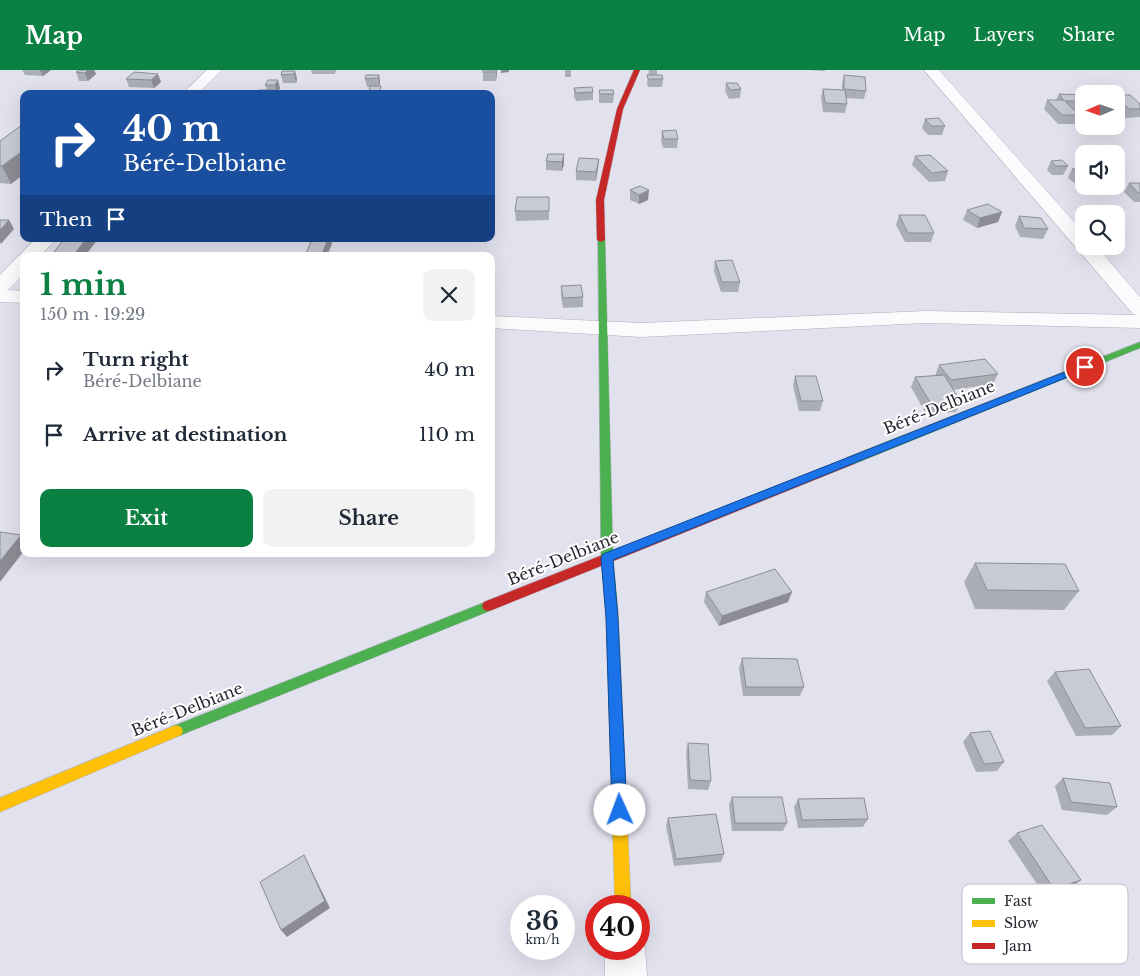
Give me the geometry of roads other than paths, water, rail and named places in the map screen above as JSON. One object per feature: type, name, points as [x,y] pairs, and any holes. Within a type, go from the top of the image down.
[{"type":"street","points":[[193,90],[215,70]]},
{"type":"street","points":[[623,895],[612,628],[607,558],[600,200],[620,109],[637,70]]},
{"type":"street","points":[[931,70],[1075,236]]},
{"type":"street","points":[[33,252],[43,242]]},
{"type":"street","points":[[1092,255],[1140,310]]},
{"type":"street","points":[[0,287],[20,266]]},
{"type":"street","points":[[0,296],[20,298]]},
{"type":"street","points":[[495,322],[641,330],[926,317],[1140,322]]},
{"type":"street","name":"Béré-Delbiane","points":[[0,805],[210,717],[1140,345]]},
{"type":"street","points":[[625,960],[626,976]]}]
